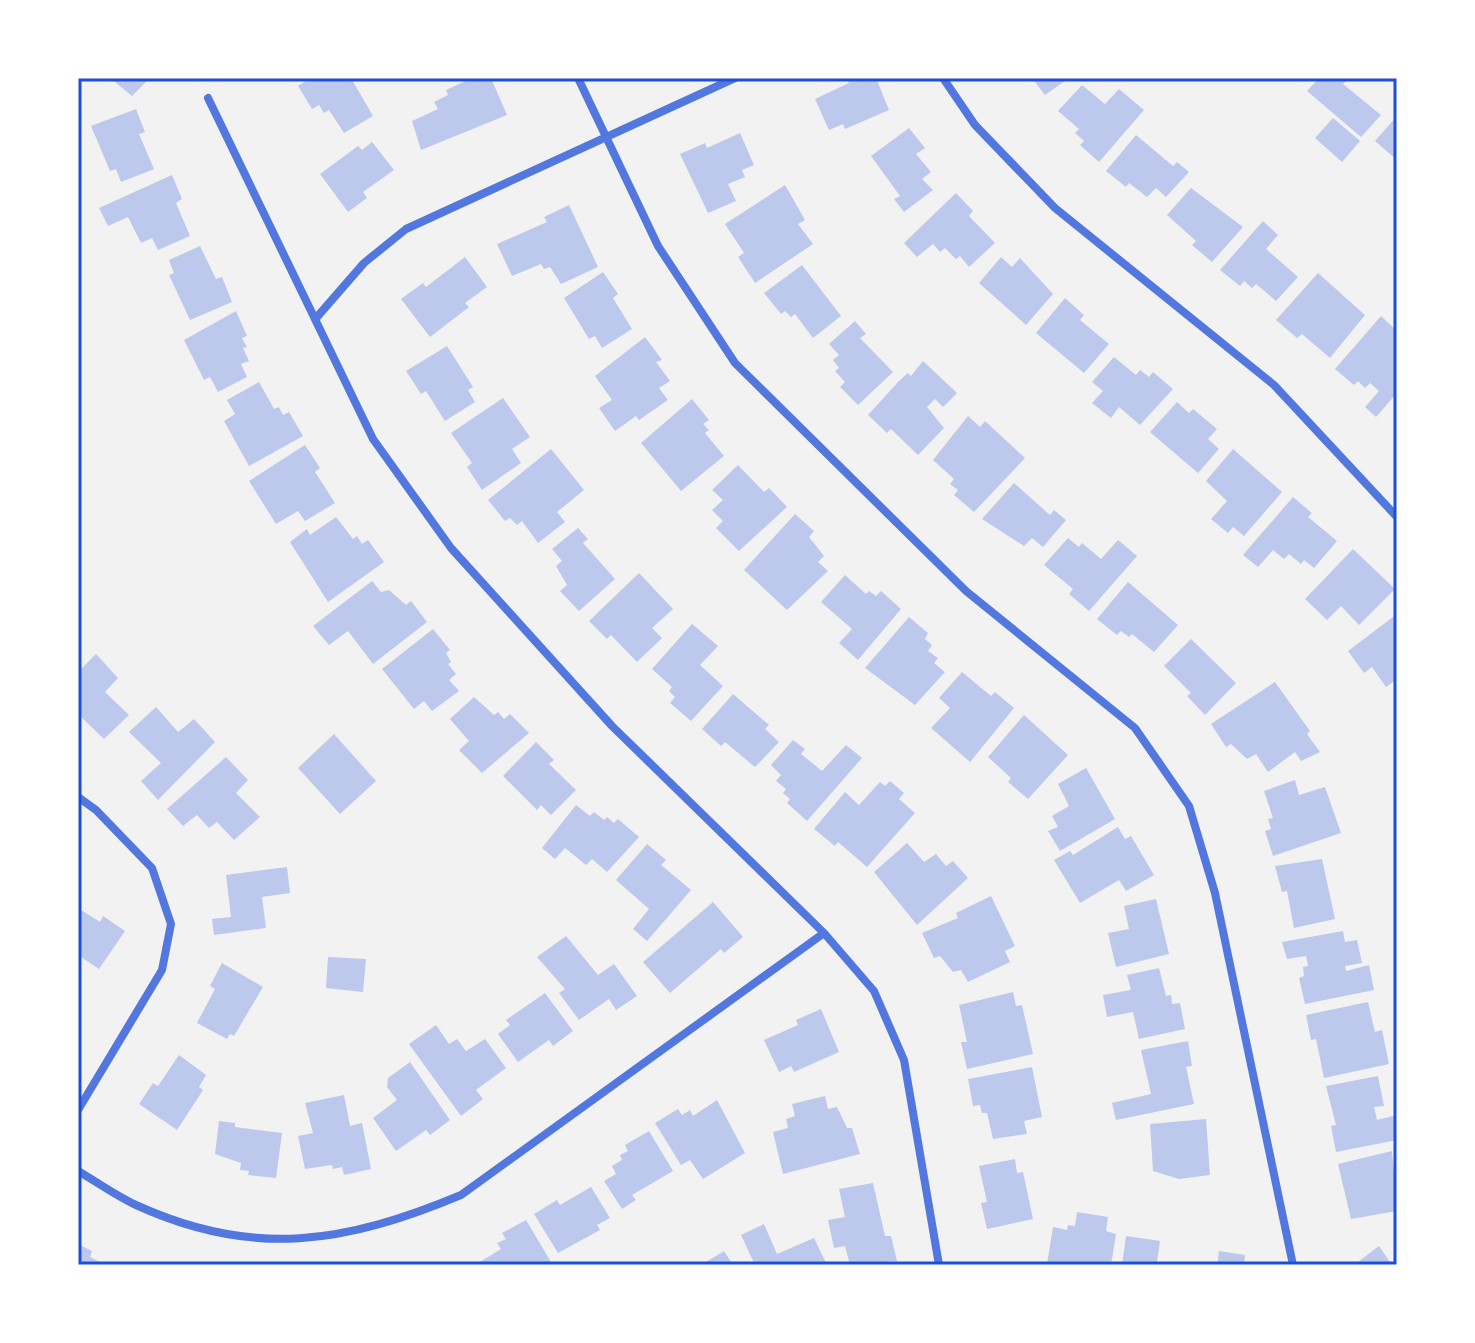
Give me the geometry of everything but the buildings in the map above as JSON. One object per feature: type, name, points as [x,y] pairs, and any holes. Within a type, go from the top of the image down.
[{"type":"street","points":[[578,78],[658,246],[735,363],[966,591],[1135,728],[1189,806],[1215,893],[1293,1265]]},
{"type":"street","points":[[317,317],[364,263],[406,229],[735,78]]},
{"type":"street","points":[[943,78],[975,125],[1055,208],[1274,385],[1397,517]]},
{"type":"street","points":[[208,98],[317,317],[373,439],[451,548],[612,726],[824,933],[874,991],[904,1060],[939,1265]]},
{"type":"street","points":[[78,797],[96,810],[152,868],[171,924],[162,970],[78,1110]]},
{"type":"street","points":[[78,1171],[135,1205],[214,1233],[273,1239],[335,1237],[397,1221],[461,1195],[824,933]]}]
